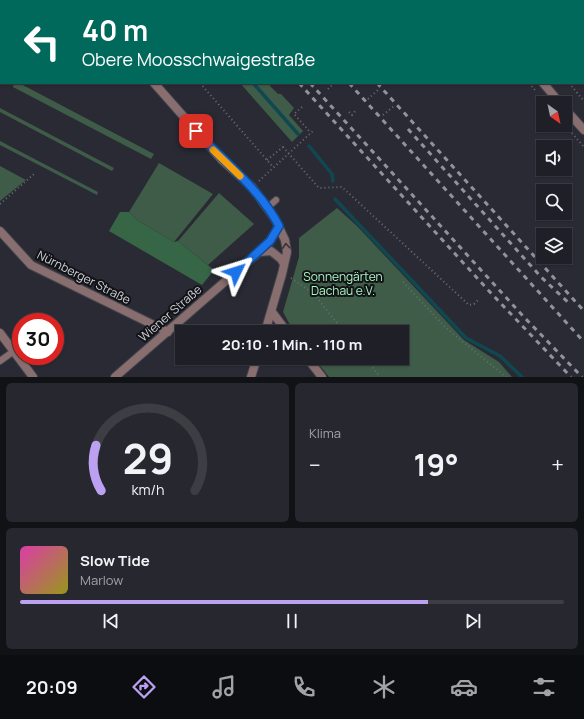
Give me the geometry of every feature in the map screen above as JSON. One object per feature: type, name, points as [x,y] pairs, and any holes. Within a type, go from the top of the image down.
[{"type":"street","points":[[155,84],[222,160],[252,187],[279,226],[285,240],[287,252],[267,325]]},
{"type":"street","points":[[544,84],[554,96]]},
{"type":"street","points":[[572,117],[584,130]]},
{"type":"street","name":"Wiener Straße","points":[[115,377],[259,252],[270,241],[279,226]]},
{"type":"street","name":"Nürnberger Straße","points":[[0,231],[31,265],[168,332]]},
{"type":"street","points":[[259,252],[271,251],[281,258],[284,264]]},
{"type":"street","points":[[272,312],[282,325]]},
{"type":"street","points":[[0,333],[12,348]]},
{"type":"street","points":[[24,365],[33,377]]},
{"type":"street","points":[[251,377],[255,365]]},
{"type":"street","points":[[313,365],[322,377]]},
{"type":"lane","points":[[267,208],[276,200]]},
{"type":"lane","points":[[0,361],[12,352]]},
{"type":"path","points":[[201,84],[273,167]]},
{"type":"path","points":[[328,89],[332,84]]},
{"type":"path","points":[[570,84],[584,101]]},
{"type":"path","points":[[368,99],[372,93],[379,89]]},
{"type":"path","points":[[383,115],[394,106]]},
{"type":"path","points":[[252,187],[312,132],[294,114],[302,107]]},
{"type":"path","points":[[349,112],[352,115],[356,110]]},
{"type":"path","points":[[568,133],[570,131],[584,147]]},
{"type":"path","points":[[267,160],[282,146],[319,188],[342,187],[469,305],[474,304],[478,300]]},
{"type":"path","points":[[0,204],[34,174]]},
{"type":"path","points":[[296,280],[314,294],[338,325]]},
{"type":"path","points":[[402,282],[446,328],[506,377]]},
{"type":"path","points":[[371,365],[380,377]]},
{"type":"green space","points":[[14,84],[21,84],[154,154],[151,159],[13,87]]},
{"type":"green space","points":[[241,84],[271,84],[270,86],[278,94],[281,94],[294,108],[289,115],[303,131],[292,142]]},
{"type":"green space","points":[[0,108],[114,168],[112,171],[0,112]]},
{"type":"green space","points":[[0,141],[98,192],[97,195],[0,145]]},
{"type":"green space","points":[[159,163],[213,194],[174,242],[137,220],[129,212]]},
{"type":"green space","points":[[0,166],[26,180],[0,201]]},
{"type":"green space","points":[[219,193],[254,224],[208,265],[178,241]]},
{"type":"green space","name":"Sonnengärten Dachau e.V.","points":[[337,208],[357,226],[464,340],[499,362],[512,377],[329,377],[320,365],[409,365],[409,325],[290,325],[283,312],[299,257],[299,238]]},
{"type":"green space","points":[[120,212],[129,212],[137,220],[174,242],[178,241],[214,270],[202,285],[109,231]]},
{"type":"waterway","points":[[254,84],[298,134]]},
{"type":"waterway","points":[[309,146],[332,174],[333,181]]},
{"type":"waterway","points":[[335,199],[466,338],[500,356],[522,377]]},
{"type":"railway","points":[[300,84],[489,291],[571,377]]},
{"type":"railway","points":[[311,84],[523,316],[582,377]]},
{"type":"railway","points":[[350,84],[584,342]]},
{"type":"railway","points":[[378,84],[584,311]]},
{"type":"railway","points":[[408,129],[541,277],[571,305]]},
{"type":"slow traffic","points":[[213,150],[240,176]]},
{"type":"route","points":[[196,131],[222,160],[252,187],[279,226],[270,241],[236,272]]}]
